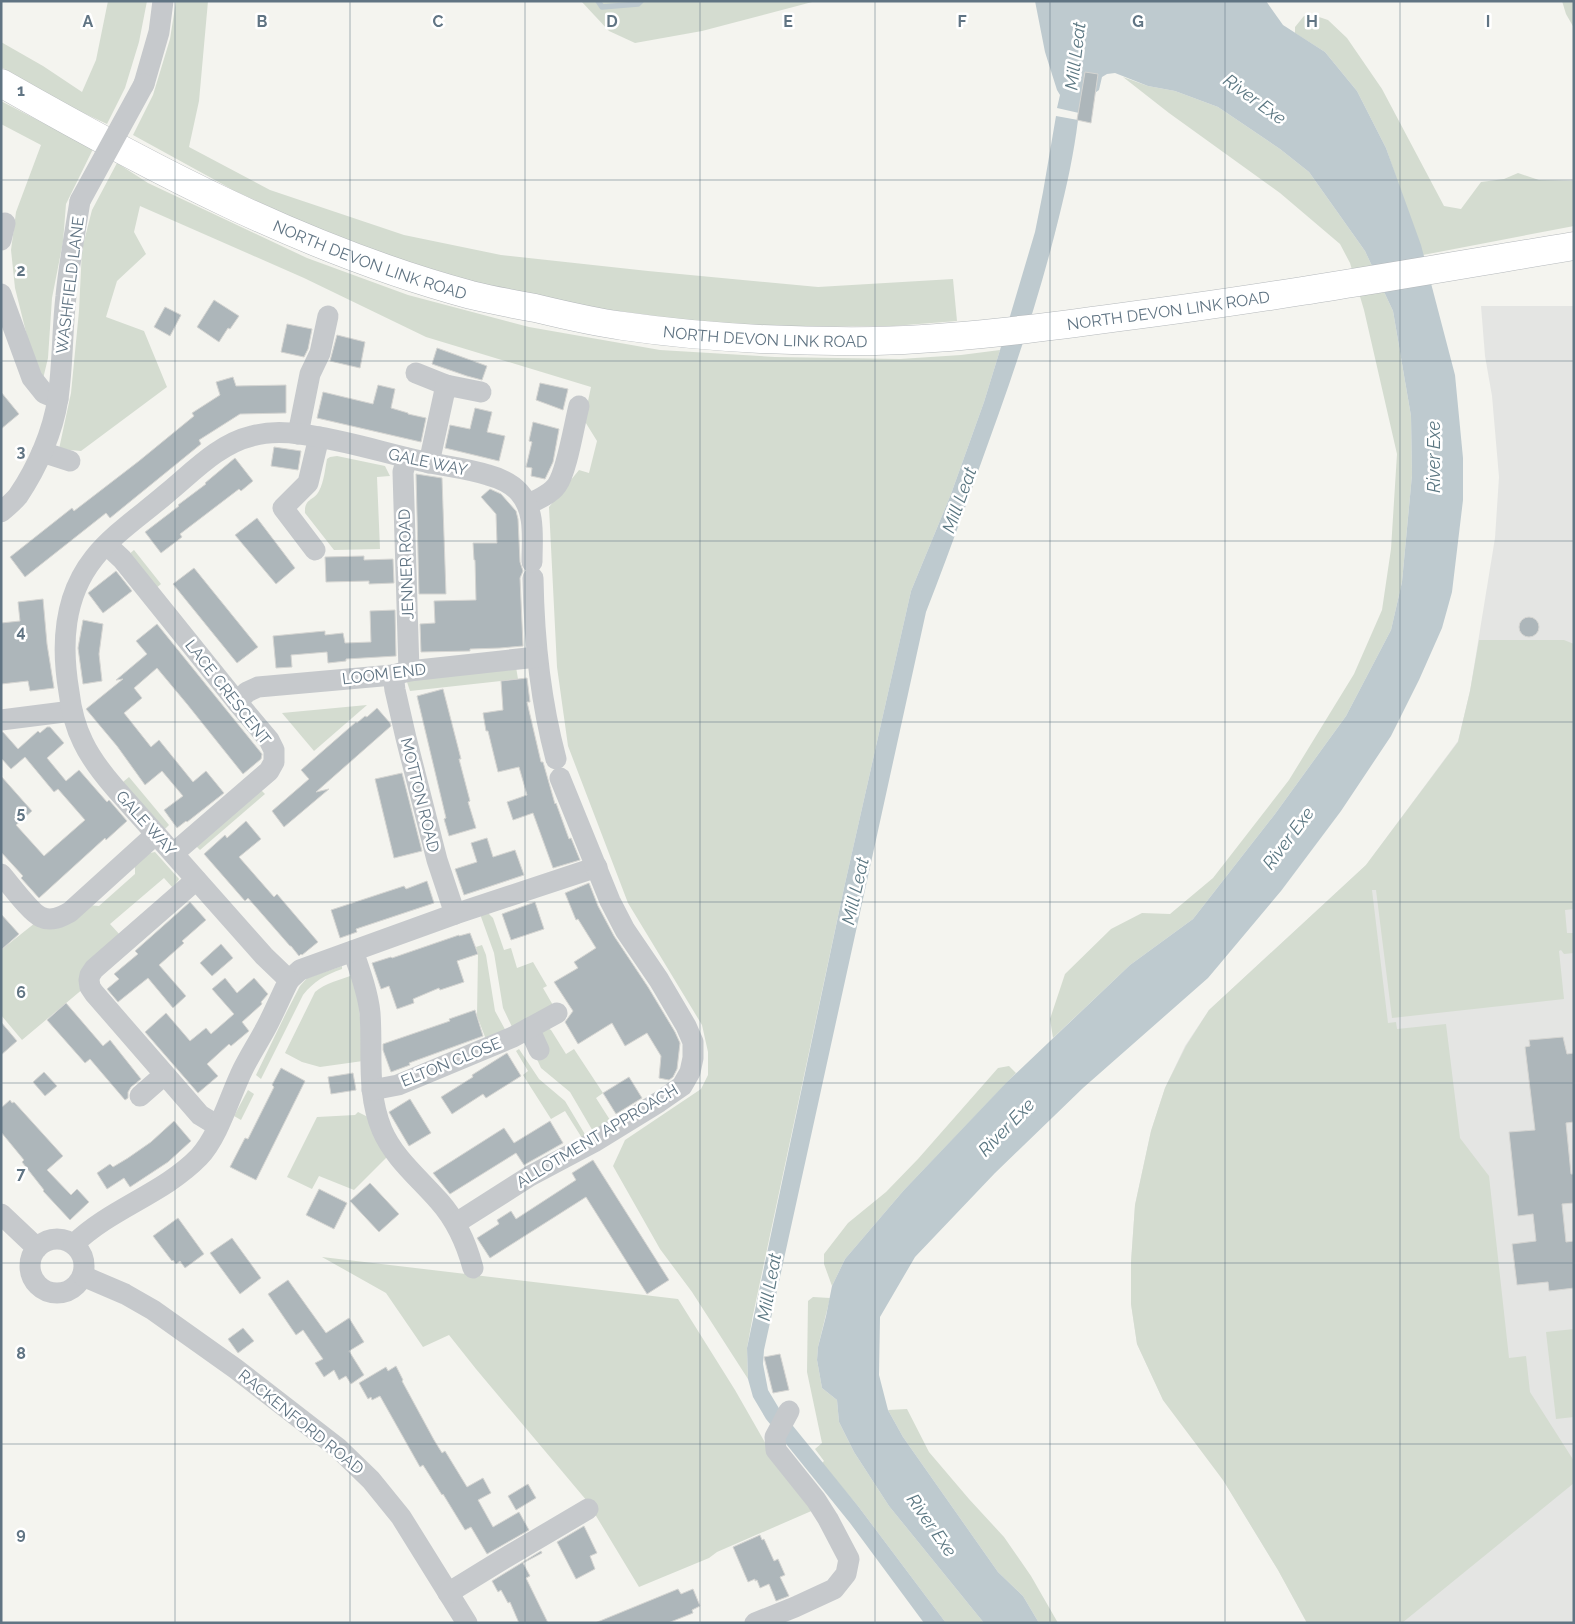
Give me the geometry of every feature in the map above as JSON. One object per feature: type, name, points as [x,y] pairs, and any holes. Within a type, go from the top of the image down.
[{"type":"highway","name":"NORTH DEVON LINK ROAD","points":[[1,83],[62,118],[168,174],[332,249],[385,268],[472,295],[621,326],[709,336],[876,341],[1009,331],[1226,304],[1574,246]]},
{"type":"street","name":"WASHFIELD LANE","points":[[1,512],[17,498],[42,452],[52,425],[58,399],[65,297],[80,201],[144,84],[160,32],[163,1]]},
{"type":"street","points":[[1,294],[32,378],[44,393],[58,399]]},
{"type":"street","points":[[298,434],[310,374],[320,354],[328,316]]},
{"type":"street","points":[[416,373],[446,385],[481,392]]},
{"type":"street","points":[[429,463],[446,385]]},
{"type":"street","points":[[537,657],[532,570],[532,517],[528,504],[541,498],[557,486],[564,469],[579,406]]},
{"type":"street","name":"GALE WAY","points":[[289,980],[264,956],[93,762],[82,740],[72,711],[65,669],[64,646],[67,622],[73,597],[81,580],[95,556],[210,457],[230,444],[252,436],[277,433],[319,437],[429,463],[488,474],[509,483],[528,504]]},
{"type":"street","points":[[315,550],[284,508],[308,483],[319,437]]},
{"type":"street","points":[[42,452],[70,461]]},
{"type":"street","name":"JENNER ROAD","points":[[401,673],[403,472],[407,458]]},
{"type":"street","name":"LACE CRESCENT","points":[[107,545],[122,558],[268,740],[274,750],[274,762],[269,771],[174,853]]},
{"type":"street","name":"LOOM END","points":[[237,702],[247,692],[258,687],[537,657]]},
{"type":"street","name":"ALLOTMENT APPROACH","points":[[456,1223],[530,1176],[594,1142],[682,1086],[690,1072],[693,1058],[693,1042],[686,1026],[659,980],[625,930],[610,900],[558,768],[543,700],[537,657]]},
{"type":"street","name":"MOTTON ROAD","points":[[401,673],[395,690],[436,860],[455,914]]},
{"type":"street","points":[[1,720],[72,711]]},
{"type":"street","points":[[1,874],[40,917],[60,918],[70,912],[156,834]]},
{"type":"street","points":[[74,1244],[101,1221],[150,1194],[199,1157],[218,1126],[243,1068],[289,980],[300,970],[455,914],[597,867]]},
{"type":"street","points":[[196,880],[98,964],[90,975],[90,987],[200,1115],[218,1126]]},
{"type":"street","points":[[353,951],[370,1011],[372,1090],[382,1130],[403,1162],[440,1202],[456,1223],[466,1244],[473,1268]]},
{"type":"street","name":"ELTON CLOSE","points":[[372,1090],[398,1085],[513,1037],[557,1013]]},
{"type":"street","points":[[529,1028],[539,1050]]},
{"type":"street","points":[[140,1096],[164,1075]]},
{"type":"street","points":[[1,1214],[37,1248]]},
{"type":"street","points":[[58,1238],[74,1244],[82,1252],[84,1261],[83,1276],[76,1286],[64,1293],[54,1294],[38,1286],[32,1278],[30,1266],[31,1256],[37,1248],[48,1240],[58,1238]]},
{"type":"street","name":"RACKENFORD ROAD","points":[[83,1276],[125,1294],[153,1310],[236,1369],[338,1448],[371,1480],[401,1517],[467,1623]]},
{"type":"street","points":[[755,1623],[834,1589],[846,1574],[849,1559],[816,1500],[776,1450],[775,1442],[789,1411]]},
{"type":"street","points":[[448,1594],[505,1558],[588,1510]]},
{"type":"shaded area","points":[[108,1],[147,1],[139,42],[125,88],[107,124],[75,109],[1,67],[1,42],[43,66],[82,92],[96,60]]},
{"type":"shaded area","points":[[176,1],[208,1],[199,101],[189,147],[270,190],[404,235],[501,255],[818,287],[953,279],[957,321],[893,326],[776,327],[686,320],[574,305],[471,281],[393,257],[305,223],[235,191],[133,135],[153,95],[170,39]]},
{"type":"shaded area","points":[[581,1],[816,1],[702,31],[635,43],[609,31]]},
{"type":"shaded area","points":[[1562,1],[1574,1],[1574,28],[1566,14]]},
{"type":"shaded area","points":[[1310,14],[1328,20],[1347,38],[1382,89],[1444,206],[1461,209],[1481,182],[1504,179],[1518,173],[1539,180],[1574,181],[1574,226],[1423,255],[1386,148],[1357,91],[1325,52],[1295,33],[1295,27],[1304,16]]},
{"type":"shaded area","points":[[1123,77],[1148,86],[1175,91],[1218,107],[1280,149],[1309,172],[1365,251],[1393,311],[1411,416],[1412,475],[1402,582],[1391,630],[1346,716],[1275,814],[1193,919],[1130,965],[1053,1038],[1050,1019],[1065,974],[1111,929],[1142,913],[1170,914],[1213,878],[1289,780],[1354,674],[1382,610],[1391,549],[1397,454],[1364,310],[1350,263],[1340,244],[1280,193],[1169,113]]},
{"type":"shaded area","points":[[1,101],[93,149],[66,204],[63,242],[52,298],[48,358],[43,379],[27,336],[15,288],[11,250],[16,212],[41,145],[1,124]]},
{"type":"shaded area","points":[[117,163],[148,183],[307,258],[408,295],[529,327],[660,350],[775,357],[900,359],[1000,350],[984,402],[951,494],[911,591],[844,888],[753,1315],[747,1348],[748,1379],[692,1292],[660,1249],[613,1166],[625,1140],[701,1089],[708,1075],[708,1052],[702,1025],[628,903],[568,746],[557,667],[549,507],[579,470],[589,473],[597,441],[584,420],[591,387],[426,337],[304,278],[140,206],[134,232],[146,254],[117,281],[106,317],[144,331],[167,387],[81,451],[59,449],[71,393],[79,311],[82,249],[92,210]]},
{"type":"shaded area","points":[[1481,306],[1574,306],[1574,1623],[1307,1623],[1278,1570],[1223,1480],[1163,1400],[1137,1344],[1131,1304],[1131,1262],[1135,1205],[1151,1131],[1165,1088],[1185,1046],[1209,1010],[1366,865],[1458,741],[1470,691],[1495,538],[1499,477],[1492,396],[1485,356]]},
{"type":"shaded area","points":[[337,456],[385,466],[390,476],[377,477],[380,549],[334,550],[305,513],[306,505],[321,487],[327,459]]},
{"type":"shaded area","points":[[134,550],[161,584],[155,589],[128,555]]},
{"type":"shaded area","points":[[1479,640],[1564,640],[1574,644],[1574,909],[1565,910],[1567,933],[1574,933],[1574,953],[1564,954],[1561,950],[1559,951],[1564,999],[1392,1018],[1376,890],[1372,890],[1388,1023],[1396,1022],[1397,1029],[1446,1024],[1460,1138],[1489,1176],[1509,1358],[1526,1356],[1530,1392],[1574,1461],[1574,1483],[1402,1623],[1307,1623],[1278,1570],[1223,1480],[1163,1400],[1137,1344],[1131,1304],[1131,1262],[1135,1205],[1151,1131],[1165,1088],[1186,1046],[1209,1010],[1366,865],[1458,742]]},
{"type":"shaded area","points":[[516,667],[518,679],[410,691],[407,682],[412,678]]},
{"type":"shaded area","points":[[367,705],[314,751],[282,713]]},
{"type":"shaded area","points":[[129,777],[169,825],[164,830],[123,782]]},
{"type":"shaded area","points":[[260,789],[265,794],[200,850],[195,845]]},
{"type":"shaded area","points":[[155,852],[179,879],[173,888],[164,878],[110,924],[121,936],[84,988],[22,1040],[1,1015],[1,950],[35,923],[88,905],[99,906],[135,874],[135,864],[150,853]]},
{"type":"shaded area","points":[[487,912],[493,918],[504,950],[511,948],[517,968],[533,962],[547,986],[543,988],[554,1007],[514,1031],[503,1008],[494,953],[480,914]]},
{"type":"shaded area","points":[[482,945],[486,955],[495,1011],[507,1033],[487,1042],[477,1016],[478,954],[476,947]]},
{"type":"shaded area","points":[[342,966],[342,969],[316,982],[303,995],[261,1079],[256,1075],[300,986],[307,978]]},
{"type":"shaded area","points":[[353,975],[358,989],[363,1061],[320,1067],[302,1062],[285,1053],[315,992],[328,984]]},
{"type":"shaded area","points":[[546,1027],[551,1030],[566,1054],[574,1049],[603,1093],[596,1098],[610,1120],[594,1133],[570,1092],[541,1068],[535,1055]]},
{"type":"shaded area","points":[[519,1049],[539,1079],[565,1101],[586,1136],[582,1138],[565,1111],[551,1119],[523,1075],[528,1071],[516,1051]]},
{"type":"shaded area","points":[[1009,1066],[1016,1073],[904,1190],[845,1259],[832,1286],[824,1264],[824,1254],[848,1223],[886,1192],[918,1159],[998,1068]]},
{"type":"shaded area","points":[[248,1090],[254,1094],[241,1120],[234,1116]]},
{"type":"shaded area","points":[[358,1112],[370,1118],[388,1156],[354,1190],[319,1176],[312,1189],[287,1177],[317,1117],[355,1115]]},
{"type":"shaded area","points":[[322,1257],[678,1299],[735,1390],[779,1467],[816,1509],[717,1552],[709,1558],[639,1587],[587,1501],[449,1335],[423,1347],[386,1293]]},
{"type":"shaded area","points":[[813,1297],[830,1298],[818,1347],[817,1360],[822,1388],[837,1400],[839,1422],[854,1452],[889,1506],[984,1623],[946,1623],[858,1506],[822,1463],[824,1461],[815,1449],[822,1443],[807,1372],[808,1301]]},
{"type":"shaded area","points":[[1574,1329],[1574,1417],[1556,1419],[1546,1332]]},
{"type":"shaded area","points":[[907,1409],[929,1452],[1004,1537],[1031,1576],[1058,1623],[1039,1623],[1023,1596],[998,1572],[903,1437],[888,1410]]},
{"type":"water","points":[[1035,1],[1266,1],[1283,25],[1325,52],[1357,91],[1386,148],[1421,245],[1455,375],[1463,458],[1463,500],[1452,592],[1442,628],[1391,736],[1341,811],[1281,891],[1208,978],[1083,1088],[995,1173],[915,1257],[880,1317],[879,1375],[888,1410],[903,1437],[998,1572],[1023,1596],[1039,1623],[984,1623],[889,1506],[854,1452],[839,1422],[837,1400],[822,1388],[817,1360],[818,1347],[832,1286],[845,1259],[904,1190],[1006,1083],[1130,965],[1193,919],[1275,814],[1346,716],[1391,630],[1402,582],[1412,475],[1411,416],[1393,311],[1365,251],[1309,172],[1280,149],[1218,107],[1175,91],[1148,86],[1115,73],[1102,77],[1099,90],[1092,95],[1079,113],[1057,108],[1060,95],[1045,52]]},
{"type":"water","name":"Mill Leat","points":[[1056,116],[1078,120],[1062,205],[1039,291],[1016,364],[926,612],[764,1350],[763,1364],[768,1390],[780,1410],[858,1506],[946,1623],[924,1623],[850,1523],[766,1419],[753,1397],[748,1379],[747,1348],[844,888],[911,591],[951,494],[984,402],[1000,350],[1035,232]]},
{"type":"building","points":[[1085,72],[1098,74],[1091,123],[1077,120]]},
{"type":"building","points":[[214,300],[239,316],[219,342],[197,327]]},
{"type":"building","points":[[165,307],[181,315],[170,336],[154,327]]},
{"type":"building","points":[[287,324],[312,329],[308,349],[304,357],[281,352]]},
{"type":"building","points":[[337,335],[365,342],[360,368],[330,361]]},
{"type":"building","points":[[437,348],[487,366],[482,380],[432,364]]},
{"type":"building","points":[[233,377],[236,386],[286,385],[286,413],[240,414],[199,440],[201,444],[110,518],[106,513],[25,577],[10,557],[72,508],[74,511],[139,461],[194,416],[192,413],[220,395],[216,382]]},
{"type":"building","points":[[540,383],[568,389],[563,410],[536,400]]},
{"type":"building","points":[[378,385],[395,389],[391,408],[426,418],[421,442],[317,418],[323,392],[373,404]]},
{"type":"building","points":[[1,392],[19,414],[1,429]]},
{"type":"building","points":[[475,408],[492,412],[487,432],[505,436],[499,461],[445,448],[450,425],[470,429]]},
{"type":"building","points":[[533,422],[559,429],[553,462],[545,479],[531,476],[532,468],[526,467],[532,442],[529,441]]},
{"type":"building","points":[[274,447],[301,451],[298,470],[271,466]]},
{"type":"building","points":[[235,458],[253,481],[241,491],[239,489],[180,534],[182,537],[161,553],[145,532],[206,484]]},
{"type":"building","points":[[416,474],[442,478],[446,594],[419,594]]},
{"type":"building","points":[[490,489],[501,494],[516,511],[518,519],[520,562],[523,571],[520,578],[523,646],[470,649],[470,651],[421,652],[420,624],[435,623],[434,601],[476,600],[473,543],[497,543],[496,514],[481,497]]},
{"type":"building","points":[[257,518],[295,568],[276,584],[235,535]]},
{"type":"building","points":[[364,556],[364,560],[393,559],[394,583],[369,584],[369,581],[326,582],[325,557]]},
{"type":"building","points":[[194,568],[258,647],[237,663],[173,584]]},
{"type":"building","points":[[116,571],[132,591],[103,613],[88,593]]},
{"type":"building","points":[[43,599],[47,644],[54,688],[30,691],[28,681],[1,684],[1,623],[20,621],[18,602]]},
{"type":"building","points":[[395,610],[396,656],[346,659],[346,661],[328,663],[327,652],[291,655],[292,667],[276,668],[273,636],[325,631],[325,635],[343,633],[345,643],[371,642],[370,611]]},
{"type":"building","points":[[1529,617],[1536,620],[1539,627],[1536,634],[1529,637],[1522,634],[1519,627],[1522,620]]},
{"type":"building","points":[[83,620],[103,624],[99,654],[102,681],[83,684],[78,648]]},
{"type":"building","points":[[157,624],[262,754],[261,759],[243,774],[157,668],[134,688],[142,698],[124,713],[151,747],[159,740],[193,782],[206,771],[224,793],[177,828],[164,810],[183,796],[162,771],[145,785],[117,746],[86,709],[123,679],[116,680],[147,654],[136,641]]},
{"type":"building","points":[[527,678],[530,702],[527,702],[541,762],[543,762],[555,804],[580,860],[553,868],[533,813],[513,820],[507,802],[527,795],[519,767],[498,772],[488,731],[486,731],[483,713],[503,710],[501,681]]},
{"type":"building","points":[[443,689],[461,759],[459,759],[470,801],[468,802],[476,828],[449,836],[417,696]]},
{"type":"building","points":[[377,708],[391,726],[316,792],[329,789],[284,827],[272,811],[309,779],[301,770],[356,722],[365,716],[367,717]]},
{"type":"building","points":[[47,727],[50,727],[64,743],[47,758],[66,781],[79,770],[107,802],[109,800],[127,821],[106,840],[105,838],[39,898],[21,878],[23,876],[1,852],[1,776],[32,811],[16,825],[44,856],[85,820],[58,789],[54,792],[25,757],[11,769],[1,758],[1,732],[18,749],[38,731],[40,733]]},
{"type":"building","points":[[402,773],[422,851],[394,858],[375,779]]},
{"type":"building","points":[[246,821],[261,839],[239,857],[274,897],[277,894],[318,942],[302,955],[299,956],[248,898],[245,901],[204,854],[225,835],[227,838]]},
{"type":"building","points":[[487,838],[493,857],[515,850],[524,875],[464,895],[455,869],[477,862],[471,843]]},
{"type":"building","points":[[427,881],[434,903],[356,929],[357,932],[340,938],[331,910],[404,886],[406,889]]},
{"type":"building","points":[[589,883],[598,906],[614,936],[648,987],[680,1043],[677,1069],[669,1080],[659,1078],[661,1056],[647,1033],[625,1046],[612,1023],[578,1044],[565,1022],[573,1011],[554,982],[578,968],[574,962],[596,948],[578,919],[576,920],[565,893]]},
{"type":"building","points":[[190,902],[206,920],[159,965],[186,996],[173,1008],[148,978],[118,1002],[107,989],[119,979],[114,974],[138,954],[135,951]]},
{"type":"building","points":[[535,902],[544,929],[511,940],[502,914]]},
{"type":"building","points":[[1,914],[19,934],[1,950]]},
{"type":"building","points":[[470,933],[478,954],[457,961],[464,982],[440,990],[439,988],[413,999],[414,1003],[397,1009],[389,986],[381,989],[372,963]]},
{"type":"building","points":[[221,944],[233,958],[212,976],[200,963]]},
{"type":"building","points":[[225,978],[237,993],[254,978],[268,994],[261,1002],[262,1004],[242,1022],[249,1031],[231,1046],[229,1044],[207,1064],[218,1076],[198,1093],[145,1032],[166,1013],[190,1041],[206,1028],[211,1034],[234,1014],[212,989]]},
{"type":"building","points":[[66,1003],[103,1046],[110,1040],[141,1079],[131,1087],[128,1092],[128,1098],[125,1100],[90,1059],[85,1063],[47,1020]]},
{"type":"building","points":[[475,1010],[483,1036],[409,1063],[410,1065],[391,1072],[383,1050],[383,1044],[450,1021],[449,1019]]},
{"type":"building","points":[[1,1022],[17,1041],[1,1055]]},
{"type":"building","points":[[1563,1037],[1567,1054],[1574,1053],[1574,1122],[1566,1123],[1571,1174],[1574,1174],[1574,1203],[1562,1204],[1566,1242],[1574,1241],[1574,1288],[1549,1291],[1548,1282],[1517,1285],[1512,1244],[1536,1241],[1533,1214],[1518,1216],[1509,1132],[1535,1130],[1525,1047],[1530,1046],[1529,1040]]},
{"type":"building","points":[[507,1053],[521,1076],[486,1098],[483,1094],[452,1114],[441,1097]]},
{"type":"building","points":[[281,1068],[305,1081],[256,1180],[230,1167],[245,1138],[248,1139],[274,1087],[272,1085]]},
{"type":"building","points":[[44,1072],[57,1086],[45,1096],[33,1082]]},
{"type":"building","points":[[353,1073],[356,1090],[331,1094],[328,1077]]},
{"type":"building","points":[[629,1077],[642,1098],[616,1114],[603,1093]]},
{"type":"building","points":[[410,1099],[431,1133],[409,1146],[389,1112]]},
{"type":"building","points":[[10,1100],[12,1103],[14,1102],[63,1156],[47,1170],[71,1195],[77,1189],[89,1202],[70,1220],[43,1191],[22,1162],[24,1160],[1,1132],[1,1108]]},
{"type":"building","points":[[174,1121],[191,1141],[168,1162],[130,1187],[124,1178],[107,1189],[97,1173],[110,1164],[113,1167],[128,1158],[151,1142]]},
{"type":"building","points":[[550,1121],[563,1143],[524,1165],[516,1153],[450,1194],[433,1173],[504,1128],[514,1143]]},
{"type":"building","points":[[593,1160],[669,1280],[647,1294],[586,1197],[490,1258],[477,1238],[499,1224],[497,1220],[511,1211],[516,1219],[576,1180],[572,1173]]},
{"type":"building","points":[[370,1183],[399,1214],[379,1232],[350,1201]]},
{"type":"building","points":[[319,1189],[347,1203],[334,1229],[306,1215]]},
{"type":"building","points":[[178,1218],[204,1254],[185,1268],[180,1261],[176,1264],[172,1261],[153,1236]]},
{"type":"building","points":[[232,1238],[261,1278],[240,1294],[210,1253]]},
{"type":"building","points":[[288,1280],[326,1333],[349,1318],[364,1342],[349,1351],[364,1375],[351,1384],[346,1376],[339,1380],[334,1370],[324,1377],[315,1363],[323,1359],[303,1330],[296,1335],[268,1294]]},
{"type":"building","points":[[243,1328],[254,1341],[238,1353],[228,1339]]},
{"type":"building","points":[[780,1354],[789,1390],[773,1393],[764,1357]]},
{"type":"building","points":[[396,1366],[402,1381],[434,1440],[442,1453],[445,1451],[467,1487],[483,1478],[491,1493],[478,1500],[493,1527],[519,1512],[529,1530],[487,1554],[471,1527],[465,1530],[423,1465],[420,1467],[380,1396],[372,1400],[371,1397],[368,1399],[359,1383],[386,1367],[388,1371]]},
{"type":"building","points":[[528,1484],[536,1498],[516,1510],[508,1496]]},
{"type":"building","points":[[584,1526],[597,1553],[590,1556],[595,1569],[576,1579],[557,1542]]},
{"type":"building","points":[[760,1535],[762,1540],[764,1539],[774,1561],[778,1559],[785,1575],[780,1577],[789,1596],[776,1601],[769,1584],[760,1588],[755,1579],[748,1582],[733,1547]]},
{"type":"building","points":[[541,1551],[542,1553],[523,1563],[530,1576],[526,1578],[548,1623],[519,1623],[510,1602],[508,1603],[501,1590],[498,1592],[492,1581]]},
{"type":"building","points":[[678,1589],[681,1594],[693,1589],[700,1606],[692,1610],[693,1613],[668,1623],[595,1623]]},
{"type":"waterway","points":[[598,1],[602,7],[638,4],[641,1]]},
{"type":"water label","name":"River Exe","points":[[1255,99]]},
{"type":"water label","name":"River Exe","points":[[1433,457]]},
{"type":"water label","name":"River Exe","points":[[1288,838]]},
{"type":"water label","name":"River Exe","points":[[1006,1127]]},
{"type":"water label","name":"River Exe","points":[[932,1525]]}]
